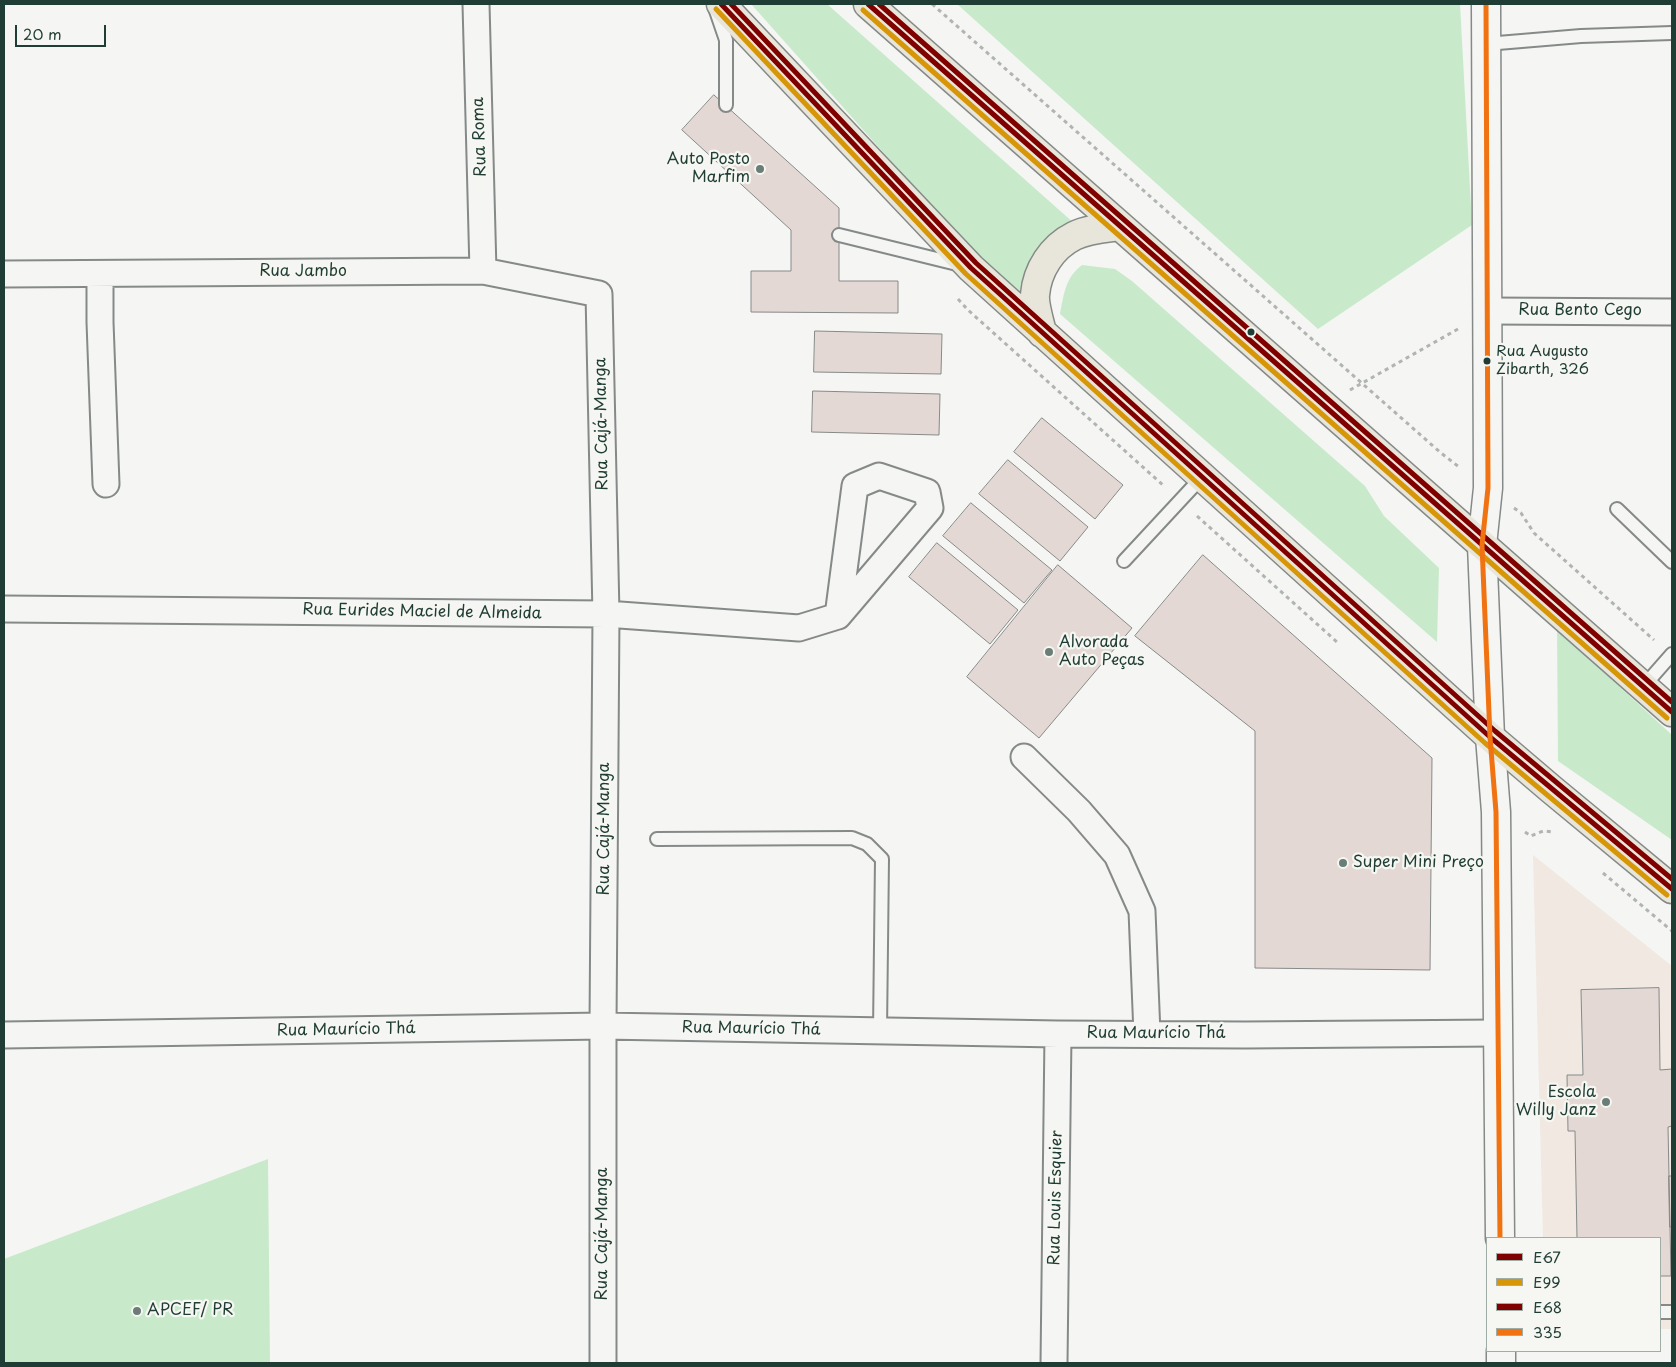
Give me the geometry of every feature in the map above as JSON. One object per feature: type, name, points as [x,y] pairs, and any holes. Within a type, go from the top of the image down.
[{"type":"highway","points":[[722,4],[971,268],[1490,737],[1672,888]]},
{"type":"highway","points":[[868,4],[1672,712]]},
{"type":"highway","points":[[1042,333],[1034,296],[1040,271],[1054,249],[1075,235],[1120,226]]},
{"type":"main road","points":[[1486,4],[1488,488],[1482,545],[1490,737],[1496,812],[1500,1237]]},
{"type":"street","name":"Rua Roma","points":[[476,4],[483,271]]},
{"type":"street","name":"Rua Jambo","points":[[4,274],[483,271],[599,294]]},
{"type":"street","points":[[100,274],[106,484]]},
{"type":"street","name":"Rua Cajá-Manga","points":[[599,294],[606,614],[603,1363]]},
{"type":"street","name":"Rua Bento Cego","points":[[1488,311],[1672,312]]},
{"type":"street","points":[[879,476],[928,492],[930,508],[838,616],[855,486],[879,476]]},
{"type":"street","name":"Rua Eurides Maciel de Almeida","points":[[4,608],[606,614],[799,628],[838,616]]},
{"type":"street","points":[[1024,757],[1079,811],[1117,855],[1142,911],[1147,1034]]},
{"type":"street","name":"Rua Maurício Thá","points":[[4,1036],[603,1026],[1058,1034],[1498,1033]]},
{"type":"street","name":"Rua Louis Esquier","points":[[1054,1363],[1058,1034]]},
{"type":"lane","points":[[714,4],[726,40],[726,105]]},
{"type":"lane","points":[[1486,44],[1580,36],[1672,33]]},
{"type":"lane","points":[[839,236],[971,268]]},
{"type":"lane","points":[[1124,562],[1202,477]]},
{"type":"lane","points":[[1618,509],[1672,562]]},
{"type":"lane","points":[[1644,687],[1672,654]]},
{"type":"lane","points":[[658,840],[852,838],[867,844],[882,859],[880,1031]]},
{"type":"path","points":[[932,4],[1441,453],[1456,464]]},
{"type":"path","points":[[1324,406],[1488,311]]},
{"type":"path","points":[[1521,513],[1534,533],[1672,654]]},
{"type":"path","points":[[1531,836],[1543,831],[1553,832],[1560,838]]},
{"type":"path","points":[[1598,869],[1672,931]]},
{"type":"shaded area","name":"Escola Willy Janz","points":[[1533,855],[1672,966],[1672,1329],[1661,1329],[1661,1237],[1543,1237]]},
{"type":"green space","points":[[751,4],[827,4],[1075,224],[1050,242],[1038,326]]},
{"type":"green space","points":[[957,4],[1460,4],[1472,225],[1318,329]]},
{"type":"green space","points":[[1082,265],[1115,269],[1132,281],[1365,486],[1384,516],[1439,568],[1437,642],[1060,314],[1064,293],[1069,281],[1076,270]]},
{"type":"green space","points":[[1557,629],[1672,735],[1672,840],[1558,761]]},
{"type":"green space","name":"APCEF/ PR","points":[[268,1159],[270,1363],[4,1363],[4,1259]]},
{"type":"building","name":"Auto Posto Marfim","points":[[714,95],[839,208],[839,281],[898,281],[898,313],[751,312],[751,271],[791,271],[791,230],[682,130]]},
{"type":"building","points":[[815,331],[942,334],[941,374],[814,372]]},
{"type":"building","points":[[813,391],[940,394],[939,435],[812,432]]},
{"type":"building","points":[[1042,418],[1123,485],[1095,519],[1014,452]]},
{"type":"building","points":[[1008,460],[1088,527],[1060,561],[979,494]]},
{"type":"building","points":[[971,503],[1052,570],[1024,603],[943,536]]},
{"type":"building","points":[[937,543],[1018,610],[990,644],[909,577]]},
{"type":"building","name":"Super Mini Preço","points":[[1203,555],[1432,758],[1430,970],[1255,968],[1255,731],[1135,636]]},
{"type":"building","name":"Alvorada Auto Peças","points":[[1058,565],[1132,628],[1039,738],[967,677]]},
{"type":"building","points":[[1659,988],[1660,1070],[1672,1069],[1672,1126],[1668,1127],[1671,1276],[1661,1276],[1661,1237],[1577,1237],[1575,1131],[1568,1131],[1567,1075],[1583,1075],[1581,990]]},
{"type":"building","points":[[1669,1176],[1672,1176],[1672,1227],[1670,1227]]},
{"type":"transit line","name":"E67","points":[[721,4],[971,268],[1490,737],[1672,889]]},
{"type":"transit line","name":"E68","points":[[731,4],[976,263],[1495,731],[1672,879]]},
{"type":"transit line","name":"E67","points":[[868,4],[1672,712]]},
{"type":"transit line","name":"E68","points":[[879,4],[1672,702]]},
{"type":"transit line","name":"335","points":[[1486,4],[1488,488],[1482,545],[1490,737],[1496,812],[1500,1237]]},
{"type":"transit line","name":"E99","points":[[716,9],[966,274],[1485,743],[1667,895]]},
{"type":"transit line","name":"E99","points":[[863,10],[1667,718]]},
{"type":"place","name":"Auto Posto Marfim","points":[[760,169]]},
{"type":"place","name":"Rua Augusto Zibarth, 326","points":[[1487,361]]},
{"type":"place","name":"Alvorada Auto Peças","points":[[1049,652]]},
{"type":"place","name":"Super Mini Preço","points":[[1343,863]]},
{"type":"place","name":"Escola Willy Janz","points":[[1606,1102]]},
{"type":"place","name":"APCEF/ PR","points":[[137,1311]]}]
